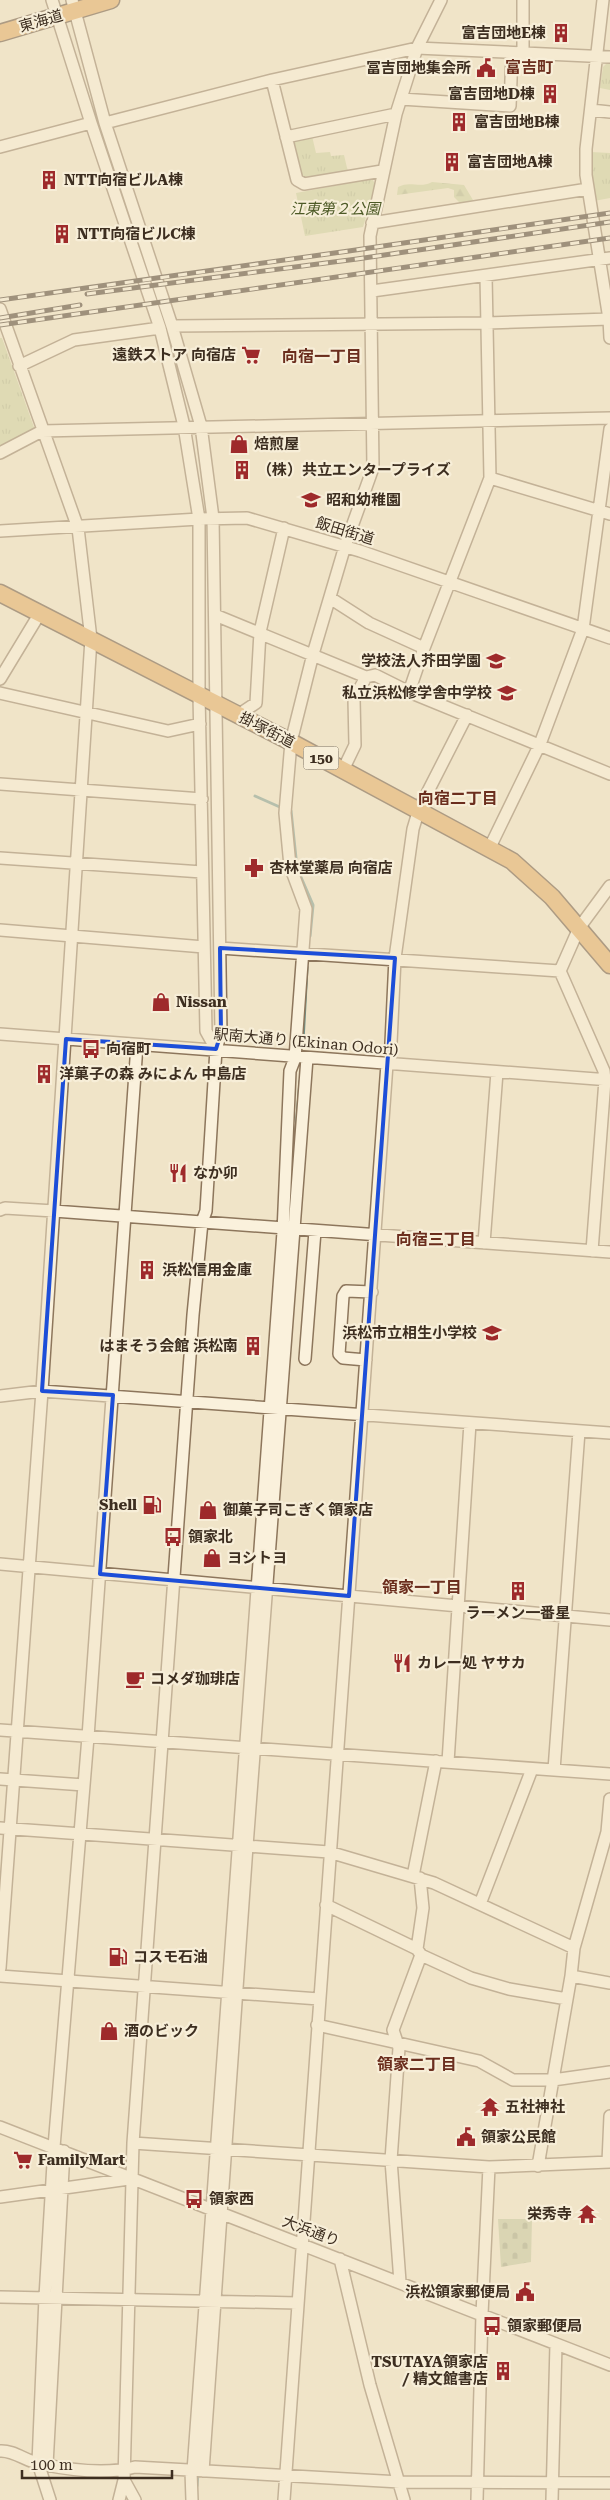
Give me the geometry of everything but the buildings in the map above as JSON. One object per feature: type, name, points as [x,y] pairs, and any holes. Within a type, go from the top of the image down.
[{"type":"highway","name":"東海道","points":[[0,33],[56,17],[73,6],[111,0]]},
{"type":"highway","name":"掛塚街道","points":[[0,593],[291,742],[490,847],[512,861],[552,897],[610,965]]},
{"type":"street","points":[[52,0],[91,123],[201,426],[213,518],[221,1033],[216,1049],[206,1211],[202,1222],[154,1840],[131,2178],[123,2475],[119,2500]]},
{"type":"street","points":[[192,2500],[190,2497],[197,2471],[217,2211],[242,1846],[301,1058],[306,954],[306,909],[290,866],[285,813],[291,742],[313,654],[345,546],[373,468],[370,236],[382,171],[396,114],[417,48],[441,0]]},
{"type":"street","points":[[401,99],[510,106],[523,0]]},
{"type":"street","points":[[603,0],[606,15],[596,55],[586,149],[588,189],[604,259],[610,338]]},
{"type":"street","points":[[73,6],[105,123],[166,327],[198,519],[199,695],[206,1031],[216,1049]]},
{"type":"street","points":[[105,123],[272,80],[417,48],[610,57]]},
{"type":"street","points":[[272,80],[297,180],[304,184],[382,171]]},
{"type":"street","points":[[591,110],[610,112]]},
{"type":"street","points":[[286,137],[396,114]]},
{"type":"street","points":[[0,147],[91,123]]},
{"type":"street","points":[[372,223],[588,189]]},
{"type":"street","points":[[372,291],[604,259]]},
{"type":"street","points":[[409,692],[424,648],[490,478],[486,276]]},
{"type":"street","points":[[0,309],[4,330],[78,528],[91,639],[30,1568],[14,1780],[6,1828],[0,1968]]},
{"type":"street","points":[[18,366],[74,340],[166,327],[487,323],[610,319]]},
{"type":"street","points":[[0,453],[42,431],[184,426],[489,422],[610,418]]},
{"type":"street","points":[[490,847],[540,744],[584,630],[605,512],[610,429]]},
{"type":"street","points":[[490,478],[605,512]]},
{"type":"street","name":"飯田街道","points":[[0,531],[78,528],[213,518],[247,518],[345,546],[610,638]]},
{"type":"street","points":[[238,715],[256,703],[260,632],[284,528]]},
{"type":"street","points":[[330,598],[369,623],[424,648]]},
{"type":"street","points":[[0,678],[40,613]]},
{"type":"street","points":[[215,615],[366,677],[376,675],[409,692],[610,774]]},
{"type":"street","points":[[344,770],[354,744],[354,698],[366,677]]},
{"type":"street","points":[[0,693],[168,731],[200,724]]},
{"type":"street","points":[[284,2500],[329,1852],[339,1754],[395,958],[413,829],[419,809],[466,715]]},
{"type":"street","points":[[0,784],[202,799]]},
{"type":"street","points":[[0,858],[202,872]]},
{"type":"street","points":[[592,1251],[608,1080],[560,971],[578,928],[610,886]]},
{"type":"street","points":[[0,930],[204,947]]},
{"type":"street","points":[[220,948],[395,958],[560,971]]},
{"type":"street","name":"駅南大通り (Ekinan Odori)","points":[[0,1034],[608,1080]]},
{"type":"street","points":[[50,2500],[42,2464],[67,1981],[88,1737],[137,1045]]},
{"type":"street","points":[[484,1243],[497,1072]]},
{"type":"street","points":[[2,1206],[376,1236],[610,1252]]},
{"type":"street","points":[[305,1359],[315,1231]]},
{"type":"street","points":[[366,1360],[344,1358],[339,1354],[343,1296],[346,1290],[372,1292]]},
{"type":"street","points":[[0,1396],[42,1391],[113,1395],[610,1433]]},
{"type":"street","points":[[400,2282],[391,2160],[398,2089],[399,2048],[394,2030],[419,1952],[423,1913],[417,1877],[442,1762],[457,1607],[470,1423]]},
{"type":"street","points":[[554,1770],[580,1431]]},
{"type":"street","points":[[0,1564],[610,1620]]},
{"type":"street","points":[[0,1730],[610,1774]]},
{"type":"street","points":[[480,1904],[532,1769]]},
{"type":"street","points":[[0,1779],[84,1785]]},
{"type":"street","points":[[538,2166],[572,1976],[574,1948],[608,1832],[610,1799]]},
{"type":"street","points":[[6,1828],[329,1852],[417,1877],[574,1948]]},
{"type":"street","points":[[326,1905],[471,1978],[509,1989],[567,2000]]},
{"type":"street","points":[[0,1976],[145,1988],[319,1999]]},
{"type":"street","points":[[572,1976],[610,1983]]},
{"type":"street","points":[[317,2025],[397,2041],[479,2061],[513,2080],[553,2080],[610,2072]]},
{"type":"street","points":[[133,2143],[489,2167],[609,2162],[610,2116]]},
{"type":"street","name":"大浜通り","points":[[0,2127],[340,2258],[610,2365]]},
{"type":"street","points":[[477,2500],[482,2314],[489,2167]]},
{"type":"street","points":[[0,2197],[131,2178]]},
{"type":"street","points":[[340,2258],[370,2385],[404,2500]]},
{"type":"street","points":[[0,2297],[128,2298],[298,2303]]},
{"type":"street","points":[[552,2500],[556,2344]]},
{"type":"street","points":[[0,2451],[6,2450],[42,2464],[123,2475],[135,2467],[400,2482],[610,2483]]},
{"type":"street","points":[[123,2475],[135,2500]]},
{"type":"highlighted area","points":[[220,948],[395,958],[349,1596],[100,1574],[113,1395],[42,1391],[66,1039],[216,1049],[221,1033]]},
{"type":"green space","points":[[610,63],[610,90],[600,88],[603,67]]},
{"type":"green space","points":[[312,136],[316,153],[330,152],[331,156],[344,155],[348,172],[307,179],[301,174],[293,142],[294,139]]},
{"type":"green space","points":[[591,152],[610,153],[610,198],[594,201],[589,168]]},
{"type":"green space","name":"江東第２公園","points":[[372,179],[376,185],[363,227],[305,236],[296,193]]},
{"type":"green space","points":[[432,182],[464,185],[473,200],[470,203],[460,203],[454,197],[454,190],[448,188],[397,195],[398,187],[403,185],[423,185]]},
{"type":"green space","points":[[0,338],[2,338],[35,430],[0,448]]},
{"type":"green space","points":[[498,2219],[532,2219],[531,2262],[501,2267]]},
{"type":"waterway","points":[[255,796],[282,808]]},
{"type":"waterway","points":[[288,810],[291,811],[297,868],[313,905],[310,936]]},
{"type":"waterway","points":[[303,1041],[307,967]]},
{"type":"waterway","points":[[289,1215],[300,1081]]},
{"type":"waterway","points":[[197,2486],[198,2473]]},
{"type":"railway","points":[[0,300],[610,213]]},
{"type":"railway","points":[[87,294],[357,259],[610,222]]},
{"type":"railway","points":[[0,325],[610,238]]},
{"type":"railway","points":[[0,318],[80,305]]},
{"type":"place","name":"富吉団地E棟","points":[[561,33]]},
{"type":"place","name":"冨吉団地集会所","points":[[486,68]]},
{"type":"place","name":"富吉団地D棟","points":[[550,94]]},
{"type":"place","name":"富吉団地B棟","points":[[459,122]]},
{"type":"place","name":"富吉団地A棟","points":[[452,162]]},
{"type":"place","name":"NTT向宿ビルA棟","points":[[49,180]]},
{"type":"place","name":"NTT向宿ビルC棟","points":[[62,234]]},
{"type":"place","name":"遠鉄ストア 向宿店","points":[[251,355]]},
{"type":"place","name":"焙煎屋","points":[[239,444]]},
{"type":"place","name":"（株）共立エンタープライズ","points":[[242,470]]},
{"type":"place","name":"昭和幼稚園","points":[[311,500]]},
{"type":"place","name":"学校法人芥田学園","points":[[496,661]]},
{"type":"place","name":"私立浜松修学舎中学校","points":[[507,693]]},
{"type":"place","name":"杏林堂薬局 向宿店","points":[[254,868]]},
{"type":"place","name":"Nissan","points":[[161,1002]]},
{"type":"place","name":"向宿町","points":[[91,1049]]},
{"type":"place","name":"洋菓子の森 みによん 中島店","points":[[44,1074]]},
{"type":"place","name":"なか卯","points":[[178,1173]]},
{"type":"place","name":"浜松信用金庫","points":[[147,1270]]},
{"type":"place","name":"浜松市立相生小学校","points":[[492,1333]]},
{"type":"place","name":"はまそう会館 浜松南","points":[[253,1346]]},
{"type":"place","name":"Shell","points":[[152,1505]]},
{"type":"place","name":"御菓子司こぎく領家店","points":[[208,1510]]},
{"type":"place","name":"領家北","points":[[173,1537]]},
{"type":"place","name":"ヨシトヨ","points":[[212,1558]]},
{"type":"place","name":"ラーメン一番星","points":[[518,1591]]},
{"type":"place","name":"カレー処 ヤサカ","points":[[402,1663]]},
{"type":"place","name":"コメダ珈琲店","points":[[135,1679]]},
{"type":"place","name":"コスモ石油","points":[[118,1957]]},
{"type":"place","name":"酒のビック","points":[[109,2031]]},
{"type":"place","name":"五社神社","points":[[490,2107]]},
{"type":"place","name":"領家公民館","points":[[466,2137]]},
{"type":"place","name":"FamilyMart","points":[[23,2160]]},
{"type":"place","name":"領家西","points":[[194,2199]]},
{"type":"place","name":"栄秀寺","points":[[587,2214]]},
{"type":"place","name":"浜松領家郵便局","points":[[525,2292]]},
{"type":"place","name":"領家郵便局","points":[[492,2326]]},
{"type":"place","name":"TSUTAYA領家店 / 精文館書店","points":[[503,2371]]},
{"type":"district","name":"富吉町","points":[[529,67]]},
{"type":"district","name":"向宿一丁目","points":[[322,356]]},
{"type":"district","name":"向宿二丁目","points":[[458,798]]},
{"type":"district","name":"向宿三丁目","points":[[436,1239]]},
{"type":"district","name":"領家一丁目","points":[[422,1587]]},
{"type":"district","name":"領家二丁目","points":[[417,2064]]}]
